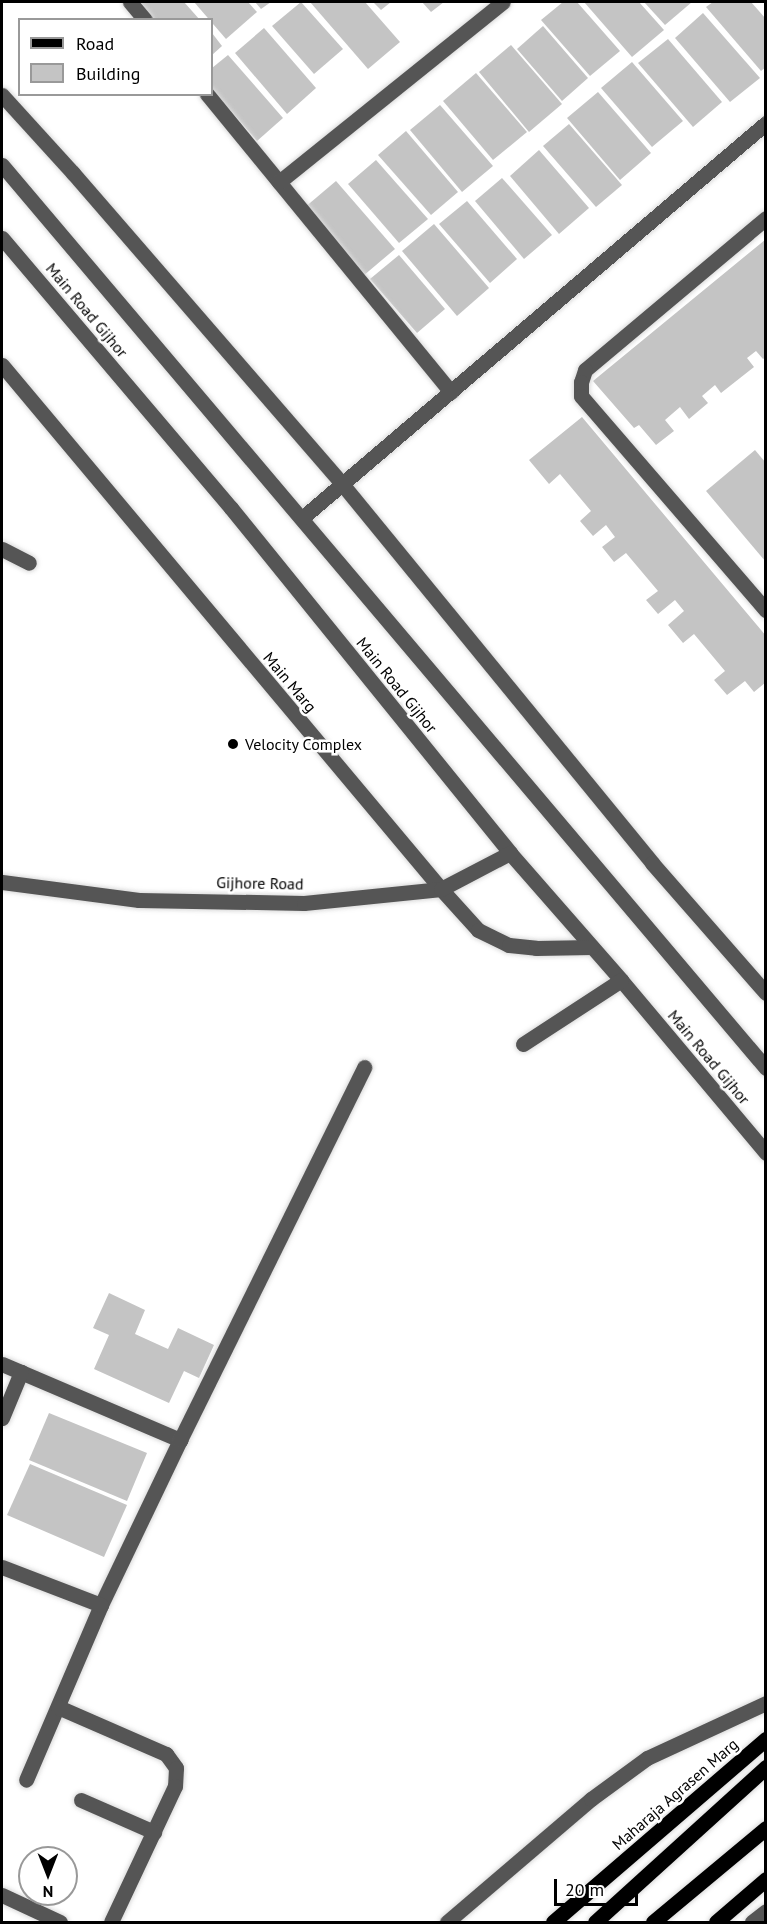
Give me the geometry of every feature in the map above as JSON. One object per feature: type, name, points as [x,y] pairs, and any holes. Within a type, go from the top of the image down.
[{"type":"main road","name":"Maharaja Agrasen Marg","points":[[553,1923],[765,1739]]},
{"type":"main road","points":[[595,1923],[765,1767]]},
{"type":"main road","points":[[653,1923],[765,1828]]},
{"type":"main road","points":[[716,1923],[765,1879]]},
{"type":"street","points":[[130,2],[143,18]]},
{"type":"street","points":[[279,182],[503,2]]},
{"type":"street","points":[[2,95],[73,173],[342,485],[652,863],[765,993]]},
{"type":"street","points":[[209,96],[451,392]]},
{"type":"street","points":[[302,518],[765,123]]},
{"type":"street","name":"Main Road Gijhor","points":[[2,165],[765,1068]]},
{"type":"street","points":[[765,218],[585,370],[581,382],[581,396],[765,610]]},
{"type":"street","name":"Main Road Gijhor","points":[[2,238],[231,508],[510,853],[621,980],[765,1153]]},
{"type":"street","name":"Main Marg","points":[[2,365],[441,889],[478,930],[509,945],[536,948],[592,947]]},
{"type":"street","points":[[2,549],[29,563]]},
{"type":"street","name":"Gijhore Road","points":[[2,882],[139,900],[293,902],[441,889],[510,853]]},
{"type":"street","points":[[523,1044],[621,980]]},
{"type":"street","points":[[26,1780],[101,1605],[364,1067]]},
{"type":"street","points":[[2,1364],[180,1440]]},
{"type":"street","points":[[2,1418],[21,1372]]},
{"type":"street","points":[[2,1567],[101,1605]]},
{"type":"street","points":[[447,1923],[591,1799],[647,1758],[765,1703]]},
{"type":"street","points":[[58,1707],[166,1754],[176,1768],[175,1786],[111,1923]]},
{"type":"street","points":[[81,1800],[154,1832]]},
{"type":"street","points":[[2,1895],[60,1923]]},
{"type":"street","points":[[752,1923],[765,1911]]},
{"type":"building","points":[[143,2],[184,2],[198,18],[149,18],[139,5]]},
{"type":"building","points":[[194,2],[248,2],[257,12],[226,39],[213,24],[213,18],[208,18]]},
{"type":"building","points":[[255,2],[271,2],[261,9]]},
{"type":"building","points":[[301,2],[343,49],[314,74],[272,26]]},
{"type":"building","points":[[310,2],[365,2],[400,42],[368,69]]},
{"type":"building","points":[[373,2],[391,2],[381,10]]},
{"type":"building","points":[[422,2],[444,2],[431,12]]},
{"type":"building","points":[[563,2],[577,2],[620,51],[590,76],[541,20]]},
{"type":"building","points":[[584,2],[639,2],[664,30],[632,57]]},
{"type":"building","points":[[644,2],[692,2],[665,25]]},
{"type":"building","points":[[713,2],[751,2],[766,19],[766,67],[761,71],[706,7]]},
{"type":"building","points":[[703,13],[760,78],[730,102],[675,38]]},
{"type":"building","points":[[543,26],[588,78],[562,101],[517,49]]},
{"type":"building","points":[[264,28],[316,88],[287,114],[235,53]]},
{"type":"building","points":[[213,34],[222,46],[213,54]]},
{"type":"building","points":[[668,39],[722,102],[693,127],[638,63]]},
{"type":"building","points":[[511,45],[562,104],[529,132],[479,72]]},
{"type":"building","points":[[228,55],[283,118],[257,141],[213,90],[213,67]]},
{"type":"building","points":[[632,62],[683,121],[652,147],[601,88]]},
{"type":"building","points":[[476,73],[527,132],[493,160],[443,101]]},
{"type":"building","points":[[598,92],[651,153],[620,180],[567,118]]},
{"type":"building","points":[[440,105],[493,166],[462,192],[410,130]]},
{"type":"building","points":[[569,124],[622,185],[596,207],[543,146]]},
{"type":"building","points":[[406,131],[458,192],[431,215],[378,155]]},
{"type":"building","points":[[539,150],[589,208],[559,234],[510,176]]},
{"type":"building","points":[[376,160],[428,219],[399,243],[348,184]]},
{"type":"building","points":[[502,178],[552,235],[524,259],[475,201]]},
{"type":"building","points":[[336,181],[395,249],[363,276],[304,208]]},
{"type":"building","points":[[467,201],[517,259],[490,283],[439,224]]},
{"type":"building","points":[[434,224],[489,288],[457,316],[402,251]]},
{"type":"building","points":[[766,239],[766,357],[763,359],[756,351],[747,358],[754,367],[721,393],[715,385],[702,396],[708,403],[689,419],[680,407],[665,420],[674,431],[656,445],[639,425],[634,428],[593,381]]},
{"type":"building","points":[[399,255],[445,309],[417,333],[370,279]]},
{"type":"building","points":[[582,417],[766,636],[766,682],[754,692],[745,681],[727,695],[714,680],[725,671],[694,634],[683,643],[668,625],[684,611],[675,600],[658,614],[646,600],[658,591],[626,553],[614,562],[602,547],[615,537],[606,525],[593,536],[580,521],[591,511],[560,474],[549,484],[529,460]]},
{"type":"building","points":[[755,450],[766,463],[766,562],[706,491]]},
{"type":"building","points":[[109,1293],[145,1310],[135,1334],[168,1349],[178,1328],[214,1345],[199,1378],[184,1371],[169,1403],[94,1369],[109,1335],[93,1328]]},
{"type":"building","points":[[49,1413],[147,1453],[127,1501],[29,1460]]},
{"type":"building","points":[[30,1464],[127,1505],[104,1557],[7,1515]]},
{"type":"place","name":"Velocity Complex","points":[[233,744]]}]
